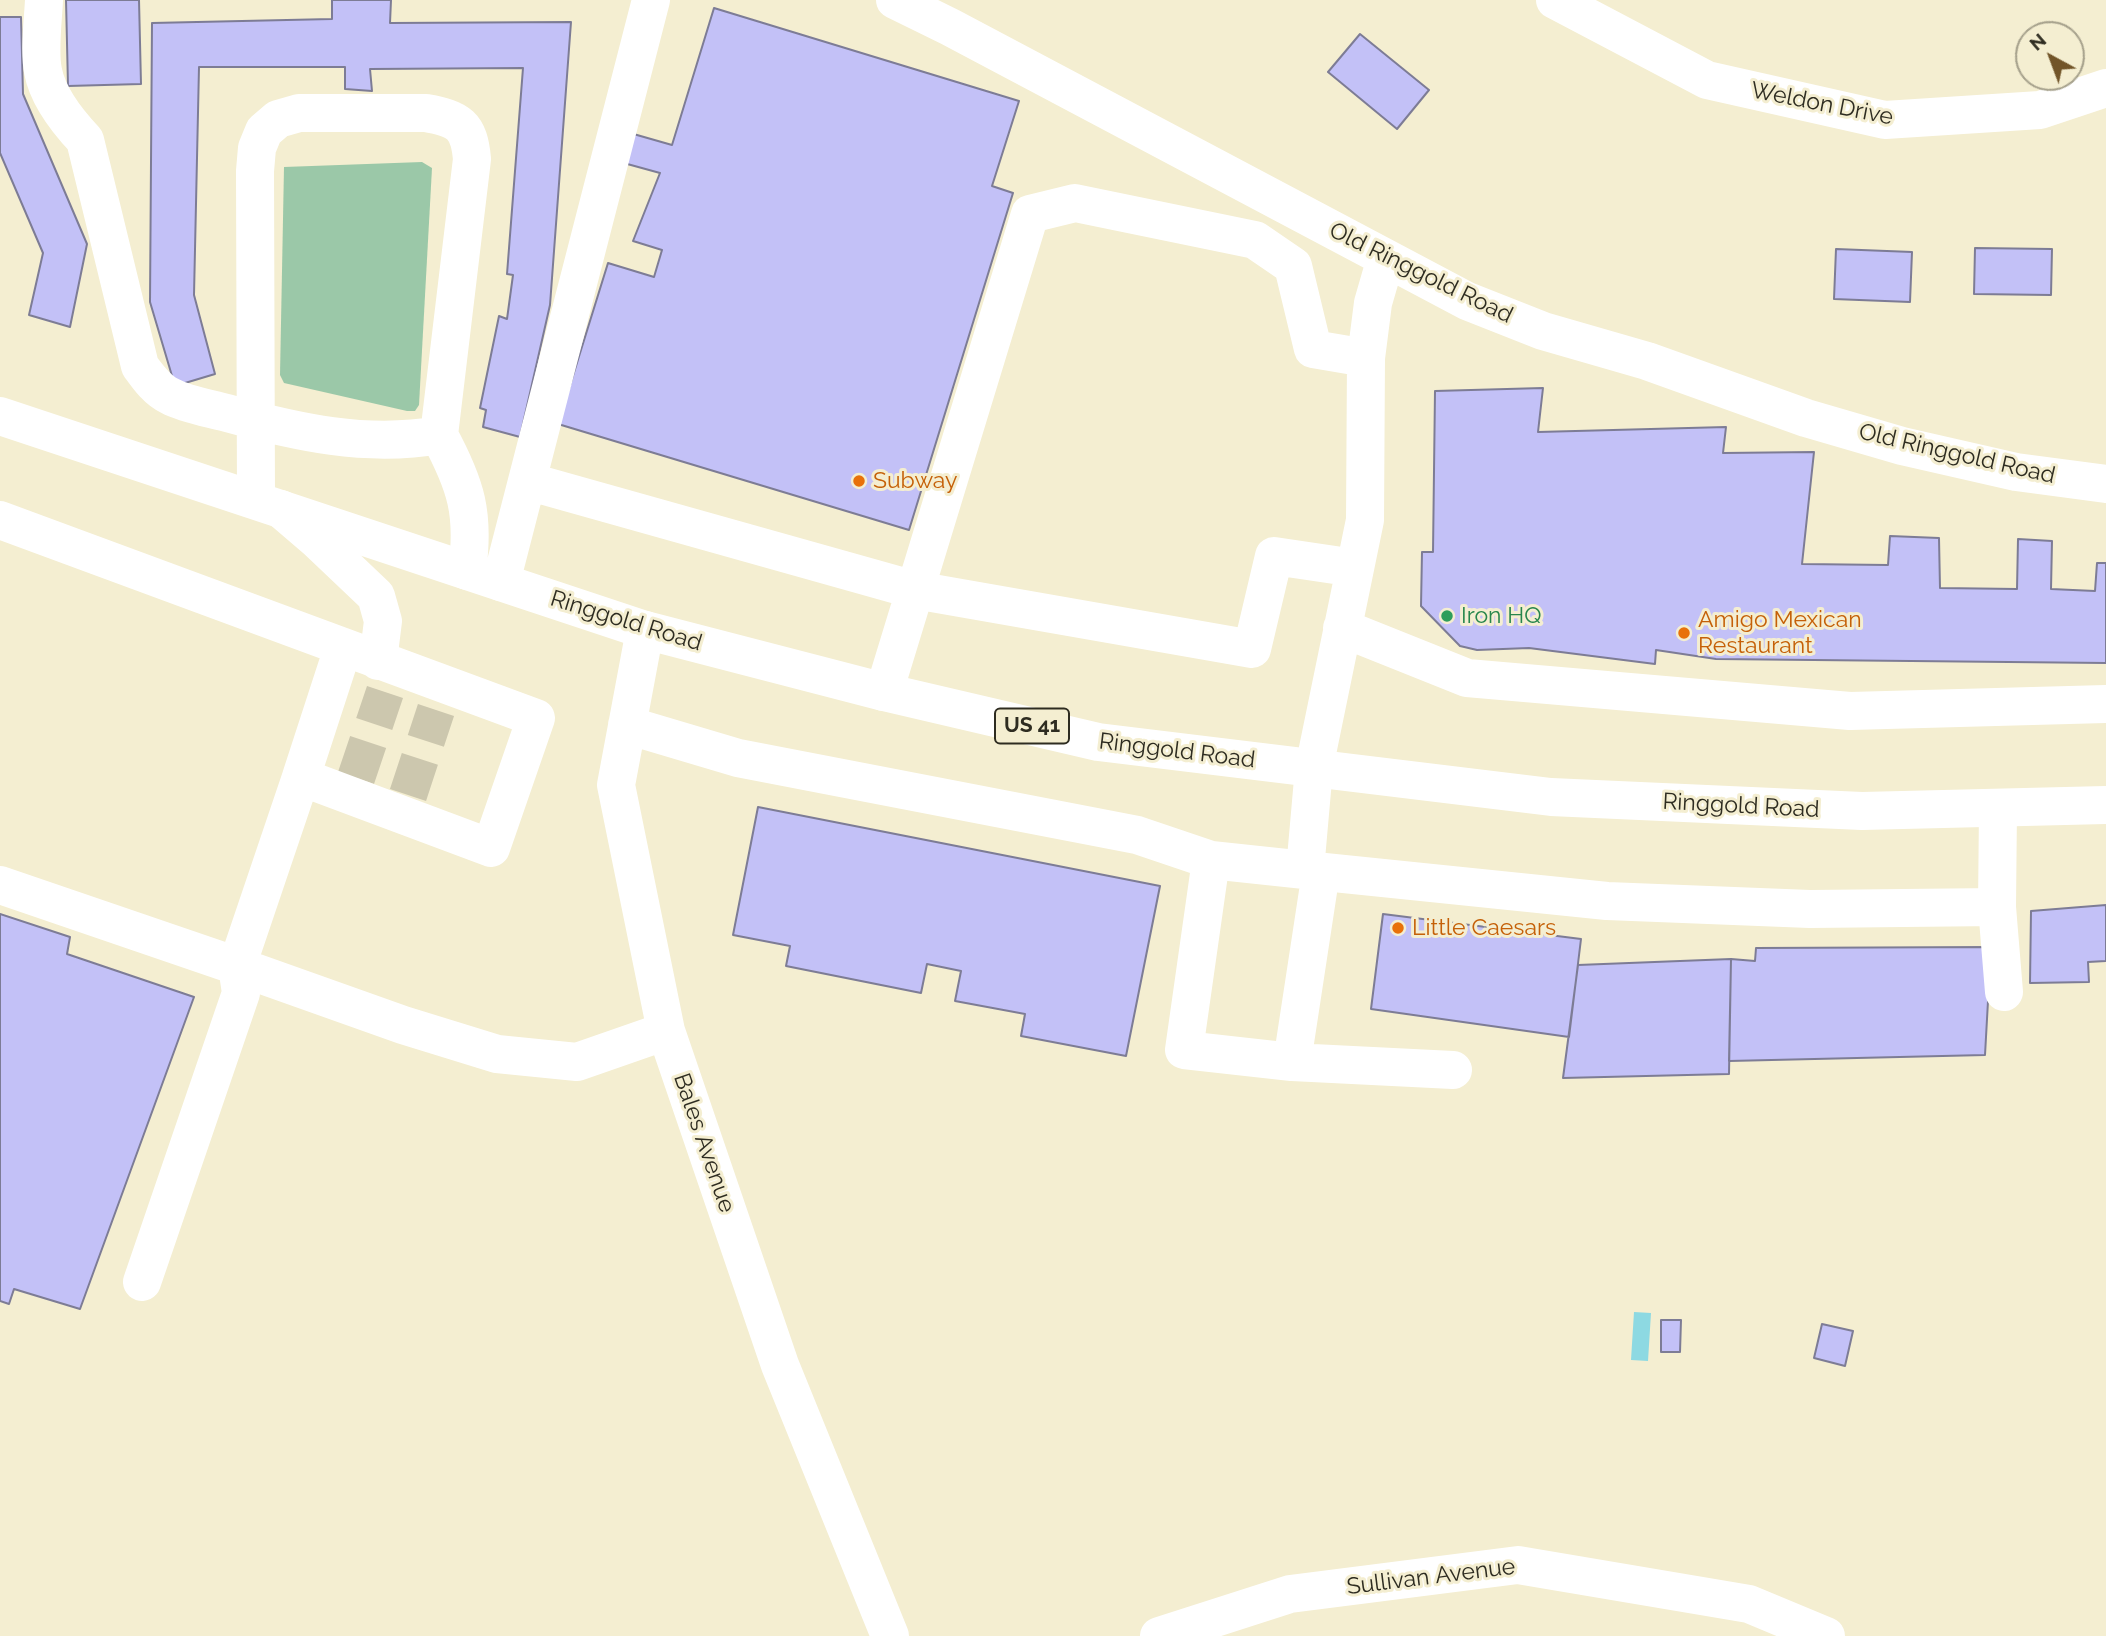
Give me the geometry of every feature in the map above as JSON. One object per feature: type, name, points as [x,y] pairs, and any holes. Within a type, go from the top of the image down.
[{"type":"street","points":[[44,0],[42,69],[48,88],[85,141],[140,366],[153,383],[170,396],[257,421],[337,438],[409,440],[439,435]]},
{"type":"street","points":[[484,576],[527,481],[651,0]]},
{"type":"street","name":"Old Ringgold Road","points":[[895,0],[1467,301],[1543,331],[1647,361],[1806,418],[1902,446],[2016,472],[2106,484]]},
{"type":"street","name":"Weldon Drive","points":[[1555,0],[1707,80],[1885,120],[2040,110],[2106,88]]},
{"type":"street","points":[[386,673],[383,621],[376,596],[316,539],[268,504],[257,421],[255,171],[257,148],[264,131],[278,119],[299,113],[426,113],[458,122],[471,138],[472,159],[439,435],[458,472],[470,516],[471,542],[484,576]]},
{"type":"street","points":[[884,692],[1030,214],[1075,203],[1255,240],[1293,266],[1313,349],[1366,358]]},
{"type":"street","points":[[1292,1062],[1313,871],[1314,768],[1365,520],[1366,358],[1373,303],[1386,258]]},
{"type":"street","name":"Ringgold Road","points":[[0,416],[645,630],[884,692],[1098,741],[1551,797],[1861,811],[2106,805]]},
{"type":"street","points":[[527,481],[915,590],[1252,649],[1274,556],[1355,568]]},
{"type":"street","points":[[0,520],[343,648],[386,673],[440,697],[536,718],[491,848],[405,805],[353,787],[300,777]]},
{"type":"street","points":[[1342,628],[1467,678],[1850,711],[2106,704]]},
{"type":"street","name":"Bales Avenue","points":[[645,630],[616,785],[666,1031],[780,1365],[890,1636]]},
{"type":"street","points":[[142,1282],[241,993],[237,966],[343,648]]},
{"type":"street","points":[[627,725],[738,758],[1137,835],[1211,860],[1607,901],[1810,908],[1997,907]]},
{"type":"street","points":[[1998,808],[1997,907],[2004,992]]},
{"type":"street","points":[[1211,860],[1184,1050],[1292,1062],[1453,1070]]},
{"type":"street","points":[[0,885],[403,1025],[497,1054],[577,1062],[666,1031]]},
{"type":"street","name":"Sullivan Avenue","points":[[1159,1636],[1290,1594],[1518,1565],[1749,1604],[1826,1636]]},
{"type":"green space","points":[[422,162],[432,168],[419,405],[415,411],[407,411],[284,383],[280,375],[284,167]]},
{"type":"water","points":[[1634,1312],[1651,1313],[1648,1361],[1631,1360]]},
{"type":"building","points":[[66,0],[139,0],[141,84],[68,86]]},
{"type":"building","points":[[332,0],[391,0],[390,23],[571,22],[550,305],[520,437],[483,427],[486,410],[480,408],[499,316],[507,319],[513,275],[507,274],[523,68],[370,69],[372,91],[345,89],[345,67],[199,67],[194,295],[215,374],[175,386],[150,302],[152,23],[332,19]]},
{"type":"building","points":[[714,8],[1019,101],[992,186],[1013,193],[909,530],[558,424],[608,263],[654,277],[662,250],[633,241],[660,173],[620,162],[630,133],[672,145]]},
{"type":"building","points":[[0,17],[21,17],[23,94],[87,244],[70,327],[29,315],[43,253],[0,153]]},
{"type":"building","points":[[1360,34],[1429,90],[1397,129],[1328,72]]},
{"type":"building","points":[[1975,248],[2052,249],[2051,295],[1974,294]]},
{"type":"building","points":[[1836,249],[1912,252],[1910,302],[1834,299]]},
{"type":"building","points":[[1543,388],[1538,432],[1726,427],[1723,453],[1814,452],[1802,564],[1888,565],[1890,536],[1939,538],[1940,588],[2017,589],[2018,539],[2052,541],[2051,589],[2095,591],[2097,563],[2106,563],[2106,663],[1716,659],[1656,650],[1655,664],[1529,648],[1477,650],[1460,646],[1421,606],[1422,552],[1433,552],[1435,391]]},
{"type":"building","points":[[758,807],[1160,886],[1126,1056],[1021,1036],[1025,1014],[955,1001],[961,971],[927,964],[921,993],[786,966],[790,946],[733,935]]},
{"type":"building","points":[[2106,905],[2106,961],[2088,962],[2089,982],[2030,983],[2031,911]]},
{"type":"building","points":[[0,914],[70,937],[67,954],[194,997],[80,1309],[14,1289],[9,1304],[0,1301]]},
{"type":"building","points":[[1383,914],[1581,939],[1569,1037],[1371,1009]]},
{"type":"building","points":[[1991,947],[1985,1055],[1729,1061],[1731,959],[1755,961],[1756,948]]},
{"type":"building","points":[[1731,959],[1729,1074],[1563,1078],[1578,965]]},
{"type":"building","points":[[1661,1320],[1681,1320],[1680,1352],[1661,1352]]},
{"type":"building","points":[[1822,1324],[1853,1331],[1845,1366],[1814,1358]]},
{"type":"tunnel","points":[[356,778],[385,692]]},
{"type":"tunnel","points":[[408,795],[436,710]]},
{"type":"place","name":"Subway","points":[[859,481]]},
{"type":"place","name":"Iron HQ","points":[[1447,616]]},
{"type":"place","name":"Amigo Mexican Restaurant","points":[[1684,633]]},
{"type":"place","name":"Little Caesars","points":[[1398,928]]}]
